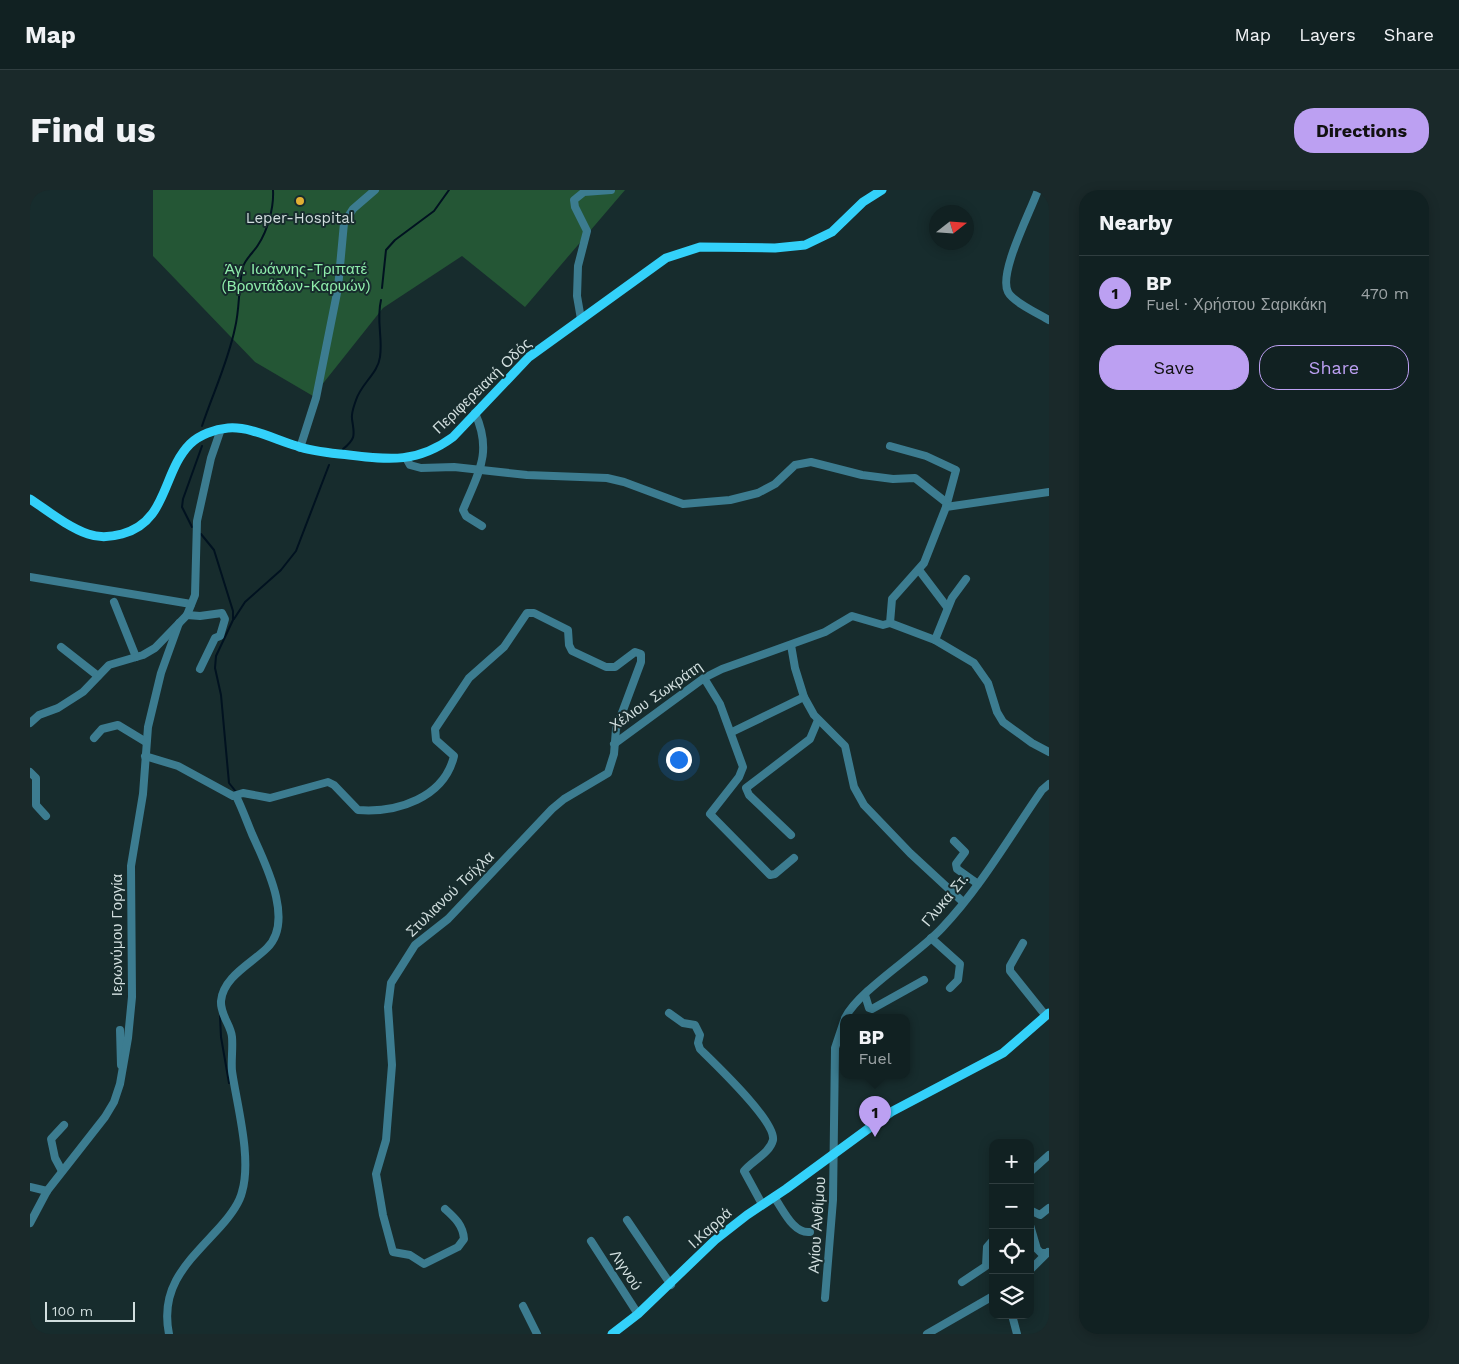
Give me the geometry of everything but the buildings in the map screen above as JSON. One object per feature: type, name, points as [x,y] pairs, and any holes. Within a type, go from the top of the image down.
[{"type":"main road","name":"Περιφερειακή Οδός","points":[[30,499],[88,534],[107,536],[128,532],[141,526],[155,511],[188,446],[199,437],[221,429],[243,429],[300,448],[374,458],[406,458],[441,446],[453,437],[529,357],[646,271],[673,255],[700,247],[775,248],[805,245],[832,232],[863,202],[882,190]]},
{"type":"main road","name":"Ι.Καρρά","points":[[612,1334],[671,1285],[715,1240],[762,1204],[891,1112],[1003,1053],[1048,1014]]},
{"type":"street","points":[[300,448],[316,398],[338,288],[344,223],[353,209],[375,190]]},
{"type":"street","points":[[581,319],[577,296],[578,266],[587,231],[575,207],[574,200],[584,192],[611,190]]},
{"type":"street","points":[[1038,190],[1018,238],[1006,285],[1010,295],[1049,320]]},
{"type":"street","points":[[475,413],[481,426],[485,447],[464,510],[466,516],[482,526]]},
{"type":"street","points":[[30,723],[39,714],[58,708],[83,692],[109,665],[136,657],[155,648],[187,615],[196,595],[196,521],[209,466],[221,429]]},
{"type":"street","points":[[890,446],[926,456],[956,470],[947,505],[924,563],[895,594],[892,601],[890,623]]},
{"type":"street","points":[[406,458],[410,465],[421,468],[454,467],[478,471],[607,478],[624,482],[683,504],[730,500],[758,493],[775,484],[795,465],[807,462],[832,465],[862,475],[915,478],[947,505],[1049,492]]},
{"type":"street","points":[[919,570],[948,607]]},
{"type":"street","points":[[30,577],[191,604]]},
{"type":"street","points":[[935,640],[948,607],[966,579]]},
{"type":"street","points":[[114,602],[136,657]]},
{"type":"street","points":[[187,615],[200,616],[222,613],[225,619],[220,636],[215,638],[200,669]]},
{"type":"street","name":"Χέλιου Σωκράτη","points":[[239,795],[270,798],[328,782],[334,785],[353,807],[361,810],[393,808],[432,792],[445,778],[455,757],[435,738],[436,727],[469,678],[504,647],[523,616],[527,613],[534,613],[568,630],[569,644],[574,653],[606,667],[615,667],[633,653],[641,654],[641,662],[616,729],[614,744]]},
{"type":"street","name":"Χέλιου Σωκράτη","points":[[614,744],[704,678],[722,668],[825,632],[854,615],[883,625],[890,623],[935,640],[974,663],[988,683],[995,707],[1004,722],[1032,743],[1049,752]]},
{"type":"street","name":"Ιερωνύμου Γοργία","points":[[30,1223],[47,1191],[88,1142],[111,1108],[120,1084],[128,1038],[132,997],[131,866],[143,794],[146,742],[161,673],[180,623]]},
{"type":"street","points":[[791,645],[795,668],[804,697],[818,720],[845,746],[854,787],[864,805],[964,902]]},
{"type":"street","points":[[62,648],[98,676]]},
{"type":"street","points":[[704,678],[719,700],[742,764],[742,771],[710,814],[770,875],[775,874],[794,858]]},
{"type":"street","points":[[732,732],[804,697]]},
{"type":"street","points":[[791,835],[748,796],[746,788],[810,739],[818,720]]},
{"type":"street","points":[[94,738],[102,729],[118,725],[146,742]]},
{"type":"street","name":"Στυλιανού Τσίχλα","points":[[445,1209],[462,1228],[464,1239],[458,1247],[424,1264],[407,1254],[397,1255],[393,1252],[383,1215],[376,1174],[386,1140],[392,1066],[388,1007],[391,982],[415,945],[460,907],[552,809],[564,799],[606,776],[611,767],[614,744]]},
{"type":"street","points":[[145,756],[178,766],[239,795],[271,877],[279,918],[274,940],[269,948],[234,978],[225,989],[221,1000],[224,1017],[232,1037],[230,1054],[244,1156],[242,1192],[228,1216],[184,1266],[178,1277],[167,1308],[169,1334]]},
{"type":"street","points":[[30,772],[36,778],[36,805],[46,816]]},
{"type":"street","name":"Γλυκα Στ.","points":[[848,1014],[854,1005],[865,995],[932,938],[964,902],[1042,790],[1049,784]]},
{"type":"street","points":[[954,841],[965,852],[956,864],[956,868],[978,884]]},
{"type":"street","points":[[932,938],[960,964],[958,980],[950,988]]},
{"type":"street","points":[[1023,943],[1010,966],[1010,971],[1048,1014]]},
{"type":"street","points":[[865,995],[869,1008],[872,1009],[924,980]]},
{"type":"street","points":[[669,1013],[683,1024],[695,1025],[699,1030],[698,1043],[700,1049],[741,1089],[771,1130],[773,1138],[770,1146],[744,1171],[762,1204]]},
{"type":"street","points":[[120,1030],[119,1060],[122,1070]]},
{"type":"street","name":"Γλυκα Στ.","points":[[835,1153],[835,1048],[840,1032]]},
{"type":"street","points":[[62,1171],[55,1158],[51,1139],[64,1125]]},
{"type":"street","name":"Αγίου Ανθίμου","points":[[825,1298],[831,1242],[835,1153]]},
{"type":"street","points":[[1034,1168],[1049,1155]]},
{"type":"street","points":[[30,1187],[47,1191]]},
{"type":"street","points":[[774,1197],[797,1229],[803,1233],[810,1232]]},
{"type":"street","points":[[1034,1212],[1040,1215],[1049,1208]]},
{"type":"street","points":[[627,1220],[671,1285]]},
{"type":"street","points":[[1031,1229],[1037,1249],[1040,1253],[1048,1252]]},
{"type":"street","name":"Λιγνού","points":[[591,1241],[638,1314]]},
{"type":"street","points":[[962,1282],[986,1266],[987,1247],[989,1245]]},
{"type":"street","points":[[1034,1266],[1048,1252]]},
{"type":"street","points":[[927,1334],[989,1298]]},
{"type":"street","points":[[522,1306],[537,1334]]},
{"type":"street","points":[[1013,1319],[1017,1334]]},
{"type":"green space","name":"Άγ. Ιωάννης-Τριπατέ (Βροντάδων-Καρυών)","points":[[153,190],[625,190],[525,307],[462,256],[383,308],[313,396],[255,362],[153,256]]},
{"type":"waterway","points":[[202,426],[232,341],[237,320],[243,267],[265,232],[271,211],[273,190]]},
{"type":"waterway","points":[[382,288],[386,250],[395,240],[434,211],[449,190]]},
{"type":"waterway","points":[[343,449],[351,442],[354,436],[352,414],[358,394],[379,363],[381,350],[379,315],[381,300]]},
{"type":"waterway","points":[[192,527],[182,507],[183,499],[202,446]]},
{"type":"waterway","points":[[234,619],[245,602],[281,570],[296,551],[329,465]]},
{"type":"waterway","points":[[201,534],[214,550],[233,611],[233,620],[216,656],[215,668],[221,695],[229,783],[237,793]]},
{"type":"waterway","points":[[220,1016],[221,1037],[229,1083]]},
{"type":"place","name":"Leper-Hospital","points":[[300,201]]},
{"type":"place","name":"BP","points":[[875,1137]]}]
